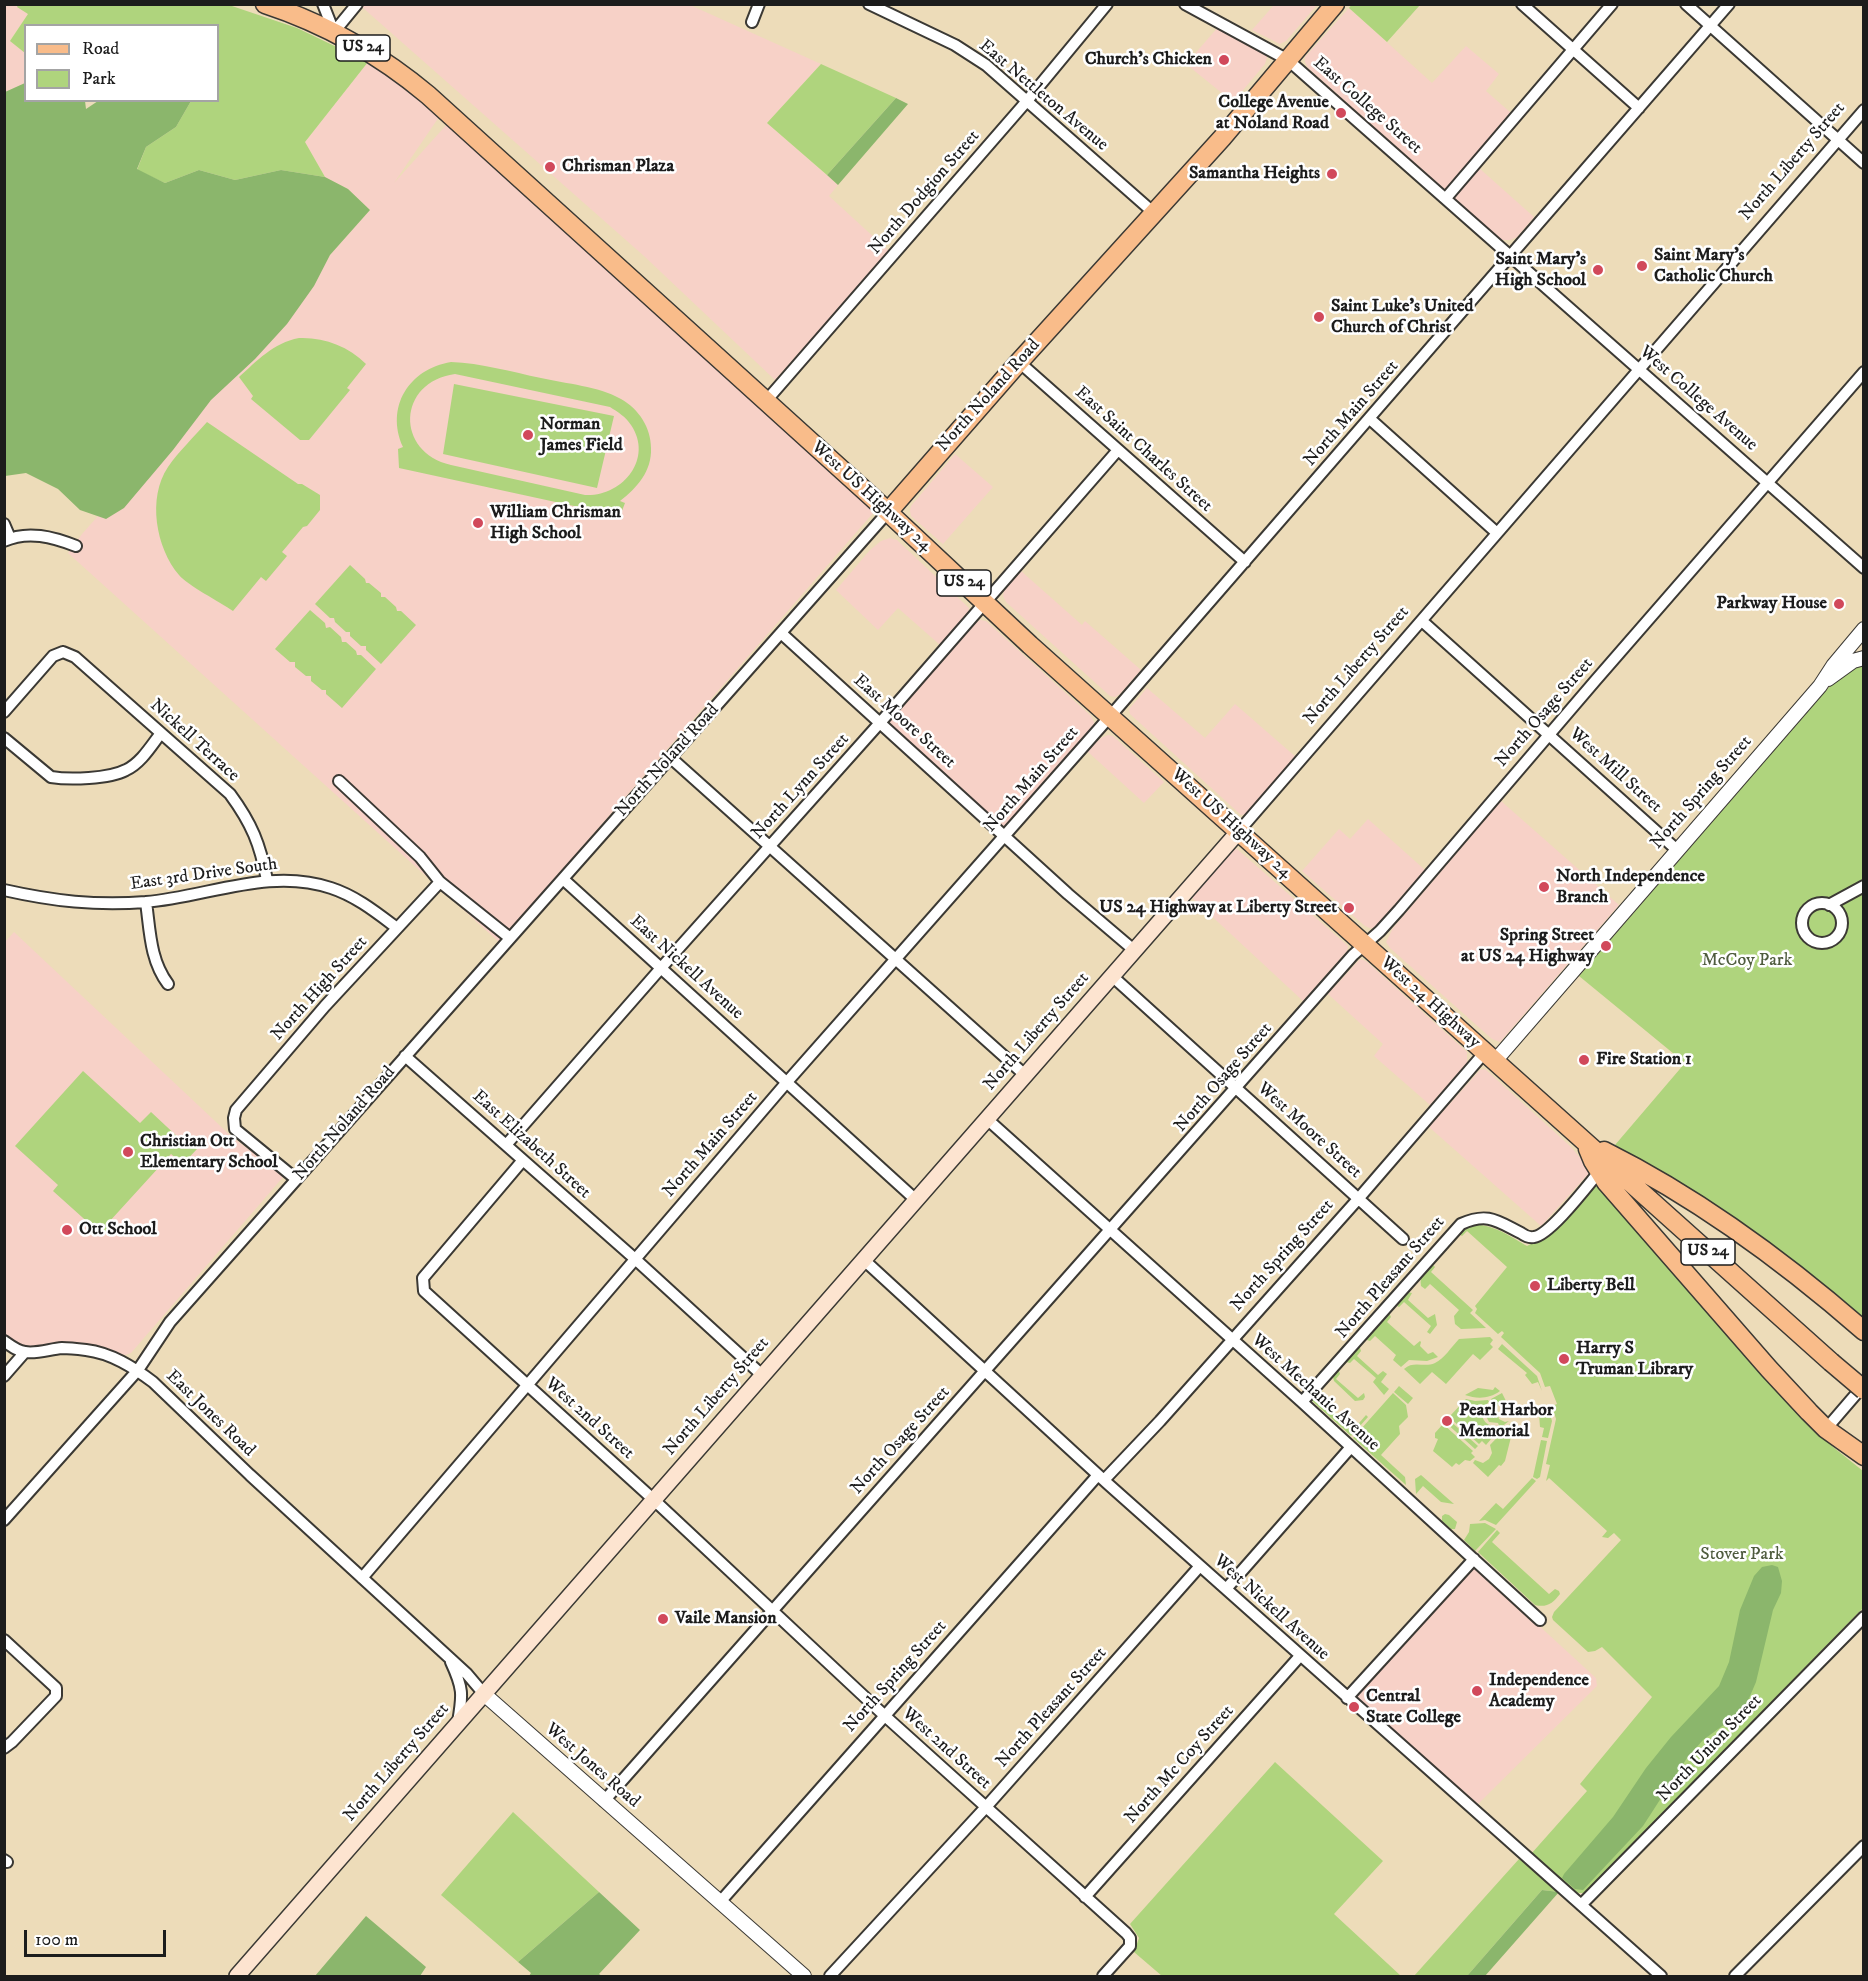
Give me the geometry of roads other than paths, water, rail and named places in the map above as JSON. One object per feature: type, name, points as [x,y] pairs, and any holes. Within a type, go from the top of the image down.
[{"type":"main road","name":"US 24","points":[[266,4],[334,32]]},
{"type":"main road","name":"North Noland Road","points":[[888,512],[1019,362],[1222,138],[1335,4]]},
{"type":"main road","name":"West US Highway 24","points":[[334,32],[402,73],[565,218],[985,603],[1365,944]]},
{"type":"main road","name":"North Liberty Street","points":[[237,1977],[1239,831]]},
{"type":"main road","name":"West 24 Highway","points":[[1365,944],[1490,1056]]},
{"type":"main road","name":"US 24","points":[[1490,1056],[1863,1390]]},
{"type":"main road","points":[[1585,1141],[1599,1172],[1761,1360],[1826,1429],[1863,1456]]},
{"type":"main road","points":[[1585,1141],[1638,1168],[1712,1215],[1794,1274],[1863,1331]]},
{"type":"street","points":[[323,4],[334,32],[357,4]]},
{"type":"street","points":[[752,22],[759,4]]},
{"type":"street","name":"East Nettleton Avenue","points":[[868,4],[955,45],[986,65],[1154,213]]},
{"type":"street","name":"North Dodgion Street","points":[[766,401],[1026,102],[1107,4]]},
{"type":"street","name":"East College Street","points":[[1185,4],[1288,60],[1510,256]]},
{"type":"street","points":[[1522,4],[1572,51],[1639,108]]},
{"type":"street","points":[[1446,198],[1612,4]]},
{"type":"street","points":[[1686,4],[1863,163]]},
{"type":"street","name":"North Main Street","points":[[362,1578],[634,1258],[1370,419],[1729,4]]},
{"type":"street","name":"North Liberty Street","points":[[1239,831],[1863,110]]},
{"type":"street","name":"West College Avenue","points":[[1510,256],[1863,568]]},
{"type":"street","name":"East Saint Charles Street","points":[[1019,362],[1245,562]]},
{"type":"street","name":"North Osage Street","points":[[604,1801],[1346,964],[1392,917],[1863,372]]},
{"type":"street","points":[[1370,419],[1497,533]]},
{"type":"street","name":"North Lynn Street","points":[[506,1144],[880,723],[1118,450]]},
{"type":"street","name":"North Noland Road","points":[[4,1520],[138,1370],[170,1322],[888,512]]},
{"type":"street","points":[[4,524],[7,539],[39,535],[76,546]]},
{"type":"street","name":"West Mill Street","points":[[1422,621],[1677,850]]},
{"type":"street","name":"North Spring Street","points":[[720,1902],[1101,1477],[1160,1421],[1359,1198],[1677,850],[1820,686],[1863,629]]},
{"type":"street","name":"East Moore Street","points":[[781,633],[1005,835]]},
{"type":"street","name":"Nickell Terrace","points":[[4,711],[63,647],[230,794],[255,834],[267,880]]},
{"type":"street","name":"North Spring Street","points":[[1820,686],[1853,661],[1863,658]]},
{"type":"street","points":[[4,738],[51,777],[59,778],[87,777],[125,771],[136,764],[161,733]]},
{"type":"street","points":[[671,758],[1025,1075]]},
{"type":"street","points":[[339,781],[420,857],[440,882],[510,938]]},
{"type":"street","points":[[1005,835],[1068,894],[1135,951]]},
{"type":"street","name":"East Nickell Avenue","points":[[563,879],[787,1082]]},
{"type":"street","name":"East 3rd Drive South","points":[[4,890],[66,902],[146,902],[267,880],[303,881],[332,888],[370,907],[398,928]]},
{"type":"street","name":"North High Street","points":[[296,1179],[235,1129],[236,1110],[325,1005],[440,882]]},
{"type":"street","points":[[1829,905],[1863,886]]},
{"type":"street","points":[[146,902],[153,954],[159,971],[168,984]]},
{"type":"street","name":"West Moore Street","points":[[1112,976],[1403,1239]]},
{"type":"street","name":"East Elizabeth Street","points":[[405,1056],[634,1258],[762,1375]]},
{"type":"street","points":[[787,1082],[916,1200]]},
{"type":"street","name":"West Mechanic Avenue","points":[[987,1119],[1540,1620]]},
{"type":"street","name":"West 2nd Street","points":[[523,1160],[423,1278],[424,1291],[654,1500],[885,1716],[1126,1933],[1130,1938],[1130,1946],[1103,1977]]},
{"type":"street","name":"North Pleasant Street","points":[[1302,1402],[1461,1224],[1475,1218],[1491,1218],[1529,1237],[1539,1236],[1570,1207],[1599,1172]]},
{"type":"street","name":"West Nickell Avenue","points":[[864,1260],[1101,1477],[1661,1977]]},
{"type":"street","points":[[4,1341],[25,1352],[4,1376]]},
{"type":"street","name":"East Jones Road","points":[[25,1352],[35,1353],[63,1348],[88,1350],[111,1356],[138,1370],[362,1578]]},
{"type":"street","points":[[1826,1429],[1863,1386]]},
{"type":"street","points":[[1226,1589],[1351,1447]]},
{"type":"street","points":[[1347,1698],[1474,1559]]},
{"type":"street","name":"North Pleasant Street","points":[[830,1977],[986,1807],[1200,1566]]},
{"type":"street","name":"West Jones Road","points":[[362,1578],[475,1682],[484,1694],[804,1977]]},
{"type":"street","name":"North Union Street","points":[[1581,1905],[1863,1617]]},
{"type":"street","points":[[4,1640],[56,1688],[56,1696],[4,1748]]},
{"type":"street","name":"North Mc Coy Street","points":[[1085,1897],[1300,1656]]},
{"type":"street","points":[[450,1659],[461,1684],[462,1698],[457,1724]]},
{"type":"street","points":[[1735,1977],[1863,1846]]},
{"type":"place","name":"Church's Chicken","points":[[1224,60]]},
{"type":"place","name":"College Avenue at Noland Road","points":[[1341,113]]},
{"type":"place","name":"Chrisman Plaza","points":[[550,167]]},
{"type":"place","name":"Samantha Heights","points":[[1332,174]]},
{"type":"place","name":"Saint Mary's Catholic Church","points":[[1642,266]]},
{"type":"place","name":"Saint Mary's High School","points":[[1598,270]]},
{"type":"place","name":"Saint Luke's United Church of Christ","points":[[1319,317]]},
{"type":"place","name":"Norman James Field","points":[[528,435]]},
{"type":"place","name":"William Chrisman High School","points":[[478,523]]},
{"type":"place","name":"Parkway House","points":[[1839,604]]},
{"type":"place","name":"North Independence Branch","points":[[1544,887]]},
{"type":"place","name":"US 24 Highway at Liberty Street","points":[[1349,908]]},
{"type":"place","name":"Spring Street at US 24 Highway","points":[[1606,946]]},
{"type":"place","name":"Fire Station 1","points":[[1584,1060]]},
{"type":"place","name":"Christian Ott Elementary School","points":[[128,1152]]},
{"type":"place","name":"Ott School","points":[[67,1230]]},
{"type":"place","name":"Liberty Bell","points":[[1535,1286]]},
{"type":"place","name":"Harry S Truman Library","points":[[1564,1359]]},
{"type":"place","name":"Pearl Harbor Memorial","points":[[1447,1421]]},
{"type":"place","name":"Vaile Mansion","points":[[663,1619]]},
{"type":"place","name":"Independence Academy","points":[[1477,1691]]},
{"type":"place","name":"Central State College","points":[[1354,1707]]},
{"type":"park label","name":"McCoy Park","points":[[1747,961]]},
{"type":"park label","name":"Stover Park","points":[[1742,1555]]}]
